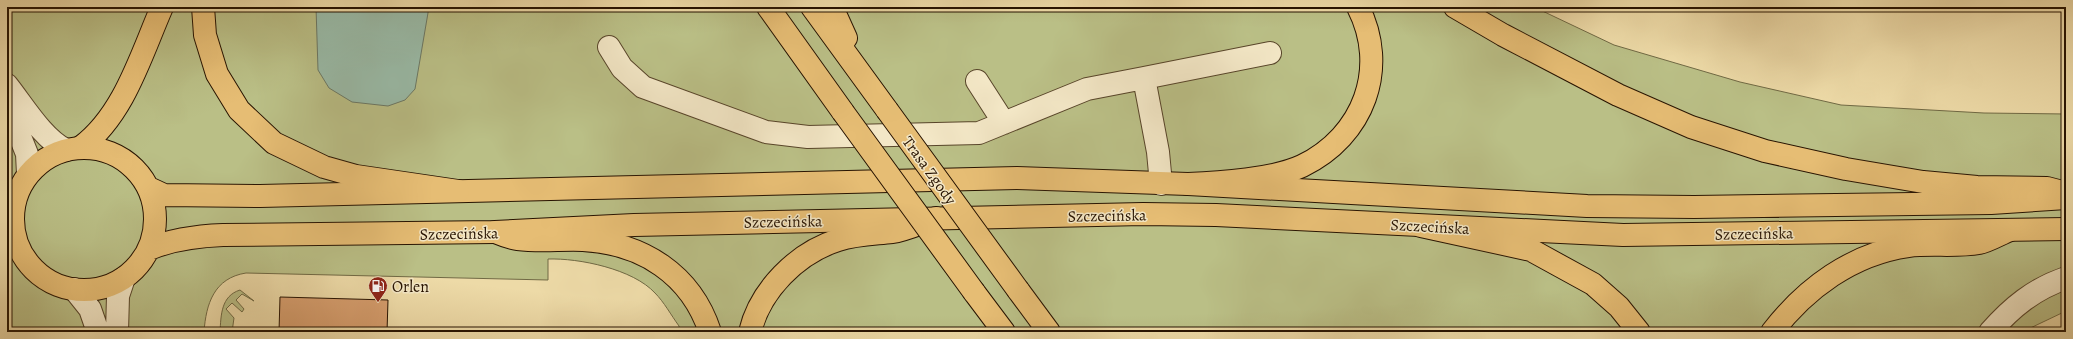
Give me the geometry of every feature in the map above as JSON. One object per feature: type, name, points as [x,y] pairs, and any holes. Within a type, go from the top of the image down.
[{"type":"main road","points":[[73,148],[98,148],[128,162],[140,174],[149,188],[156,212],[153,237],[149,249],[134,270],[124,278],[100,288],[74,289],[57,285],[42,276],[30,265],[14,246],[13,208],[18,185],[45,159],[73,148],[96,136],[119,104],[162,7]]},
{"type":"main road","points":[[203,7],[205,35],[217,74],[240,110],[274,143],[324,167],[356,176],[458,191]]},
{"type":"main road","points":[[768,7],[1004,332]]},
{"type":"main road","name":"Trasa Zgody","points":[[812,7],[1049,332]]},
{"type":"main road","points":[[832,7],[867,83]]},
{"type":"main road","points":[[1188,184],[1243,180],[1302,166],[1332,146],[1350,127],[1360,111],[1369,90],[1372,50],[1366,22],[1358,7]]},
{"type":"main road","points":[[1455,7],[1502,35],[1618,96],[1691,128],[1766,151],[1846,169],[1923,182],[1970,187],[2047,188],[2066,193]]},
{"type":"main road","name":"Szczecińska","points":[[149,188],[164,195],[197,196],[1017,178],[1188,184],[1527,204],[1625,207],[1991,203],[2066,198]]},
{"type":"main road","name":"Szczecińska","points":[[149,249],[165,242],[189,237],[209,236],[495,232],[634,225],[1143,214],[1201,215],[1623,235],[2066,229]]},
{"type":"main road","points":[[750,332],[753,320],[763,300],[777,281],[787,270],[809,254],[838,240],[859,235],[893,232],[936,218]]},
{"type":"main road","points":[[1421,226],[1531,250],[1593,284],[1619,307],[1639,332]]},
{"type":"main road","points":[[1772,332],[1811,290],[1845,267],[1864,258],[1890,249],[1909,246],[1979,243],[2010,230]]},
{"type":"main road","points":[[495,232],[518,239],[606,242],[626,246],[662,265],[685,287],[699,306],[710,332]]},
{"type":"street","points":[[609,47],[622,68],[644,87],[766,132],[808,138],[979,133],[1086,89],[1270,53]]},
{"type":"street","points":[[1144,78],[1158,152],[1161,184]]},
{"type":"street","points":[[977,81],[1004,123]]},
{"type":"street","points":[[7,85],[57,146],[73,148]]},
{"type":"street","points":[[7,104],[27,154],[18,185]]},
{"type":"street","points":[[117,332],[118,296],[124,278]]},
{"type":"street","points":[[1990,332],[2010,310],[2023,300],[2036,291],[2066,278]]},
{"type":"street","points":[[74,289],[90,309],[98,332]]},
{"type":"green space","points":[[7,7],[1534,7],[1614,45],[1740,82],[1841,105],[1984,113],[2066,114],[2066,311],[2022,332],[680,332],[679,326],[655,293],[633,277],[620,271],[590,263],[561,259],[548,259],[548,280],[246,273],[226,280],[219,286],[210,302],[204,332],[7,332]]},
{"type":"green space","points":[[240,290],[254,301],[242,294],[236,300],[244,309],[242,312],[232,303],[226,309],[234,318],[232,332],[220,332],[223,307],[229,297]]},
{"type":"shaded area","points":[[316,7],[429,7],[415,89],[405,100],[388,106],[352,102],[329,88],[318,70]]},
{"type":"building","points":[[280,297],[388,300],[387,332],[343,332],[340,329],[317,329],[317,332],[279,332]]},
{"type":"place","name":"Orlen","points":[[378,303]]}]
